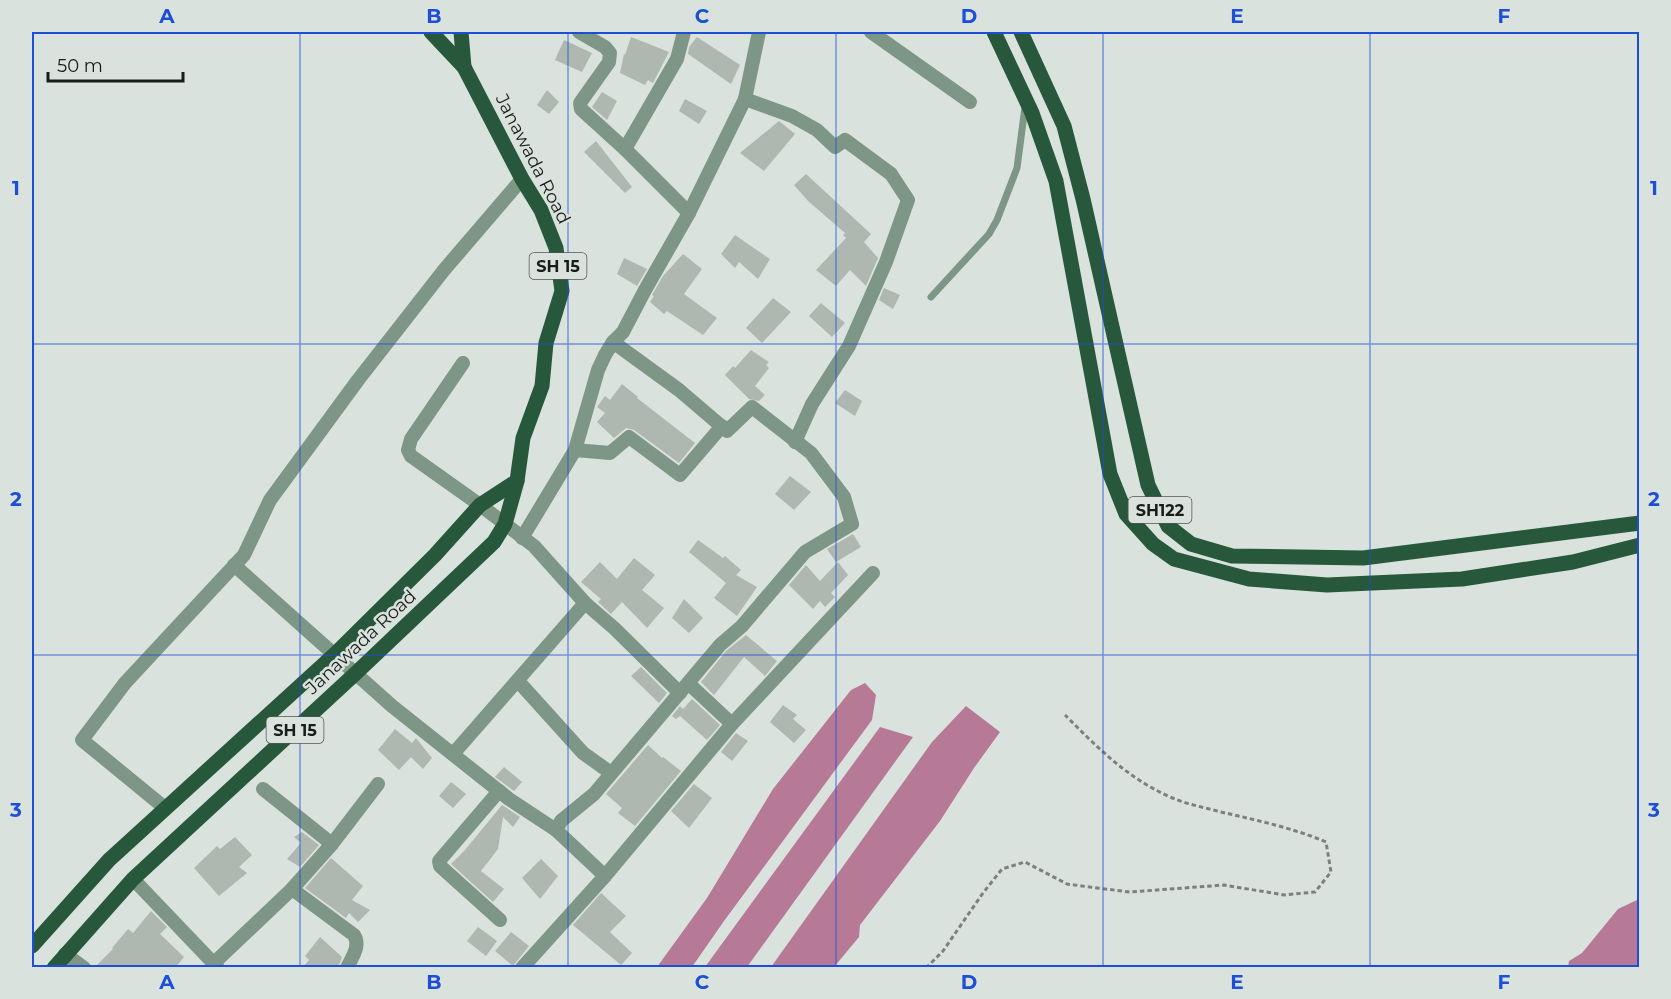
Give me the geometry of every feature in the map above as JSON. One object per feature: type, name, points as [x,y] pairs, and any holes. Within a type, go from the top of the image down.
[{"type":"main road","name":"Janawada Road","points":[[54,968],[133,879],[357,673],[494,542],[505,524],[517,481],[523,438],[542,386],[546,343],[562,291],[556,248],[541,210],[522,179],[464,67],[431,32]]},
{"type":"main road","name":"Janawada Road","points":[[461,32],[464,67]]},
{"type":"main road","points":[[994,32],[1026,99],[1056,181],[1110,474],[1126,514],[1153,544],[1174,559],[1249,579],[1327,585],[1462,579],[1573,562],[1640,544]]},
{"type":"main road","name":"SH122","points":[[1021,32],[1064,126],[1086,211],[1148,485],[1168,526],[1191,544],[1232,556],[1363,558],[1640,524]]},
{"type":"main road","name":"Janawada Road","points":[[32,946],[109,860],[335,654],[435,555],[480,505],[517,481]]},
{"type":"main road","points":[[1327,557],[1327,585]]},
{"type":"street","points":[[579,32],[605,47],[610,53],[609,62],[580,103],[581,109],[689,213]]},
{"type":"street","points":[[625,149],[677,59],[684,32]]},
{"type":"street","points":[[522,538],[575,450],[597,370],[613,342],[623,332],[689,213],[745,99],[759,32]]},
{"type":"street","points":[[871,32],[970,102]]},
{"type":"street","points":[[745,99],[792,116],[817,130],[835,147],[845,140],[891,174],[908,200],[886,262],[849,346],[812,404],[795,442]]},
{"type":"street","points":[[165,808],[82,740],[125,683],[244,555],[270,500],[358,380],[444,270],[522,179]]},
{"type":"street","points":[[556,830],[561,821],[594,794],[720,645],[742,626],[805,552],[852,524],[843,497],[811,453],[752,407],[727,431],[679,390],[613,342]]},
{"type":"street","points":[[463,363],[411,439],[408,450],[411,456],[534,546],[585,603],[684,688],[732,724]]},
{"type":"street","points":[[575,450],[610,453],[629,437],[680,475],[722,426]]},
{"type":"street","points":[[234,565],[392,706],[499,790],[556,830],[605,876]]},
{"type":"street","points":[[522,968],[605,876],[732,724],[873,573]]},
{"type":"street","points":[[453,754],[585,603]]},
{"type":"street","points":[[518,681],[583,753],[611,773]]},
{"type":"street","points":[[133,879],[216,965],[292,889],[332,844],[378,784]]},
{"type":"street","points":[[263,789],[332,844]]},
{"type":"street","points":[[499,790],[439,861],[440,866],[500,920]]},
{"type":"street","points":[[292,889],[354,935],[357,947],[347,968]]},
{"type":"street","points":[[65,954],[84,968]]},
{"type":"lane","points":[[930,297],[989,234],[997,220],[1017,168],[1026,99]]},
{"type":"path","points":[[926,968],[943,951],[982,893],[1002,869],[1025,862],[1066,884],[1130,892],[1224,885],[1284,895],[1315,892],[1331,872],[1326,842],[1299,831],[1170,797],[1122,769],[1065,715]]},
{"type":"shaded area","points":[[865,683],[876,695],[872,720],[692,967],[657,967],[707,898],[773,789],[851,690]]},
{"type":"shaded area","points":[[966,706],[1000,732],[940,821],[860,925],[859,937],[834,967],[771,967],[932,742]]},
{"type":"shaded area","points":[[880,727],[913,737],[747,967],[705,967]]},
{"type":"shaded area","points":[[1639,899],[1639,967],[1568,967],[1569,961],[1582,953],[1618,909]]},
{"type":"building","points":[[631,37],[669,52],[653,83],[648,80],[645,85],[620,73]]},
{"type":"building","points":[[697,37],[740,65],[731,84],[688,54],[689,47]]},
{"type":"building","points":[[564,40],[592,53],[582,72],[555,60]]},
{"type":"building","points":[[547,90],[559,102],[549,114],[537,105]]},
{"type":"building","points":[[602,92],[617,101],[607,120],[592,107]]},
{"type":"building","points":[[685,99],[707,111],[699,124],[679,111]]},
{"type":"building","points":[[779,121],[795,134],[764,171],[740,153]]},
{"type":"building","points":[[596,141],[632,187],[625,193],[584,152]]},
{"type":"building","points":[[806,174],[871,234],[864,242],[878,258],[866,286],[850,270],[836,286],[816,270],[846,238],[843,235],[845,233],[808,201],[794,185]]},
{"type":"building","points":[[735,235],[770,259],[758,279],[739,262],[735,268],[721,254]]},
{"type":"building","points":[[683,254],[702,269],[684,294],[717,318],[703,335],[667,311],[664,314],[650,302],[663,276]]},
{"type":"building","points":[[624,258],[647,269],[637,286],[617,274]]},
{"type":"building","points":[[884,288],[900,295],[893,309],[879,300]]},
{"type":"building","points":[[773,298],[791,312],[762,343],[746,328]]},
{"type":"building","points":[[821,303],[845,323],[832,337],[809,316]]},
{"type":"building","points":[[751,350],[769,362],[766,365],[769,368],[755,386],[765,395],[759,401],[749,399],[725,375],[733,366],[735,368]]},
{"type":"building","points":[[622,384],[695,443],[679,463],[634,430],[626,428],[614,438],[597,422],[605,413],[597,407],[605,396],[610,400]]},
{"type":"building","points":[[845,390],[862,401],[855,416],[835,403]]},
{"type":"building","points":[[790,476],[811,492],[794,510],[775,494]]},
{"type":"building","points":[[853,534],[861,547],[836,562],[827,549]]},
{"type":"building","points":[[698,540],[723,558],[725,556],[741,570],[736,575],[757,587],[737,616],[714,598],[726,583],[689,552]]},
{"type":"building","points":[[634,558],[655,575],[642,590],[664,608],[647,628],[622,602],[611,614],[598,602],[601,599],[581,582],[600,562],[617,579]]},
{"type":"building","points":[[838,562],[848,575],[831,593],[835,597],[825,607],[820,601],[813,609],[789,585],[806,565],[820,581]]},
{"type":"building","points":[[684,599],[703,618],[689,633],[672,618]]},
{"type":"building","points":[[746,635],[777,661],[765,676],[744,657],[714,695],[701,682],[726,651]]},
{"type":"building","points":[[641,667],[667,693],[659,703],[631,676]]},
{"type":"building","points":[[692,699],[720,725],[707,740],[680,716],[676,719],[672,716],[680,706],[683,709]]},
{"type":"building","points":[[783,705],[797,715],[793,719],[806,730],[794,743],[770,722]]},
{"type":"building","points":[[395,729],[412,743],[416,738],[432,758],[423,769],[411,757],[399,770],[378,750]]},
{"type":"building","points":[[736,733],[748,741],[732,761],[721,752]]},
{"type":"building","points":[[648,745],[681,771],[635,826],[618,813],[622,808],[606,794]]},
{"type":"building","points":[[504,767],[522,782],[514,791],[495,777]]},
{"type":"building","points":[[451,782],[466,794],[453,808],[439,796]]},
{"type":"building","points":[[694,784],[712,798],[689,828],[671,811]]},
{"type":"building","points":[[502,805],[520,817],[513,827],[503,817],[498,849],[481,871],[504,889],[493,902],[451,864]]},
{"type":"building","points":[[302,832],[319,845],[300,867],[287,859],[301,843],[294,837]]},
{"type":"building","points":[[235,837],[252,855],[239,867],[247,873],[219,896],[194,868],[217,846],[220,849]]},
{"type":"building","points":[[331,858],[363,886],[352,900],[370,910],[358,922],[349,913],[346,918],[305,888]]},
{"type":"building","points":[[541,859],[558,876],[540,899],[522,878]]},
{"type":"building","points":[[601,893],[626,916],[610,932],[632,953],[621,965],[573,925]]},
{"type":"building","points":[[151,911],[167,927],[160,934],[184,957],[175,968],[94,968],[113,949],[128,929],[133,933]]},
{"type":"building","points":[[478,927],[497,941],[486,956],[467,941]]},
{"type":"building","points":[[511,932],[529,946],[513,966],[495,951]]},
{"type":"building","points":[[320,937],[342,957],[340,963],[336,968],[302,968],[309,960],[305,956]]}]
